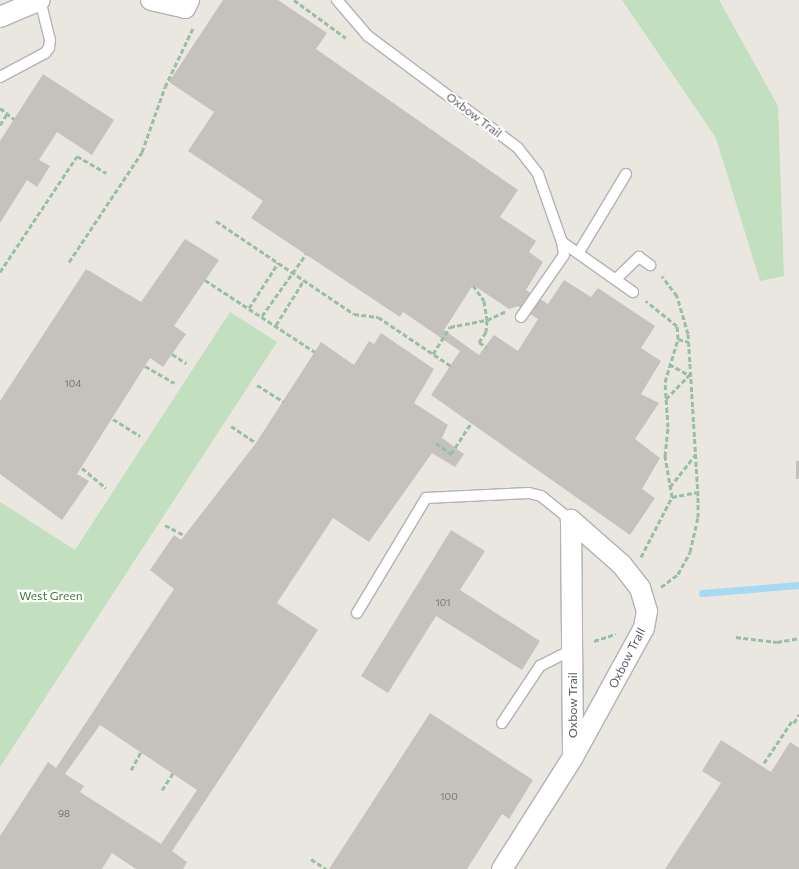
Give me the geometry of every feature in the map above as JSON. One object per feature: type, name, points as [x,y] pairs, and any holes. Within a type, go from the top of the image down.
[{"type":"street","points":[[0,17],[40,0]]},
{"type":"street","points":[[151,0],[185,8],[189,0]]},
{"type":"street","name":"Oxbow TraIl","points":[[571,520],[621,564],[640,588],[647,611],[644,628],[573,757]]},
{"type":"street","name":"Oxbow Trail","points":[[571,520],[573,757]]},
{"type":"street","points":[[502,869],[573,757]]},
{"type":"lane","points":[[0,77],[45,53],[49,48],[50,40],[40,0]]},
{"type":"lane","name":"Oxbow Trail","points":[[337,0],[368,36],[518,148],[538,174],[562,242]]},
{"type":"lane","points":[[579,252],[626,174]]},
{"type":"lane","points":[[562,242],[579,252],[633,292]]},
{"type":"lane","points":[[521,317],[564,256],[562,242]]},
{"type":"lane","points":[[616,279],[639,257],[650,265]]},
{"type":"lane","points":[[356,613],[426,498],[529,493],[541,496],[571,520]]},
{"type":"lane","points":[[502,723],[540,666],[572,650]]},
{"type":"path","points":[[294,0],[349,40]]},
{"type":"path","points":[[69,262],[142,152],[165,87],[198,18]]},
{"type":"path","points":[[0,108],[14,119]]},
{"type":"path","points":[[0,124],[7,114]]},
{"type":"path","points":[[0,271],[77,156],[106,173]]},
{"type":"path","points":[[216,222],[354,314],[378,317],[451,366]]},
{"type":"path","points":[[262,316],[306,254]]},
{"type":"path","points":[[250,308],[278,263]]},
{"type":"path","points":[[644,599],[678,574],[685,565],[695,538],[698,492],[693,372],[689,342],[677,296],[669,282],[650,265]]},
{"type":"path","points":[[205,280],[315,352]]},
{"type":"path","points":[[276,325],[304,280]]},
{"type":"path","points":[[473,285],[484,301],[487,320],[486,332],[479,342],[486,348]]},
{"type":"path","points":[[633,292],[676,326],[678,339],[665,382],[665,456],[672,496],[641,558]]},
{"type":"path","points":[[433,354],[450,327],[487,320]]},
{"type":"path","points":[[678,339],[689,342]]},
{"type":"path","points":[[172,354],[186,363]]},
{"type":"path","points":[[669,364],[689,375]]},
{"type":"path","points":[[145,366],[174,383]]},
{"type":"path","points":[[666,399],[693,372]]},
{"type":"path","points":[[258,384],[283,401]]},
{"type":"path","points":[[113,419],[140,436]]},
{"type":"path","points":[[436,443],[451,454],[472,422]]},
{"type":"path","points":[[230,426],[256,443]]},
{"type":"path","points":[[670,487],[696,454]]},
{"type":"path","points":[[82,468],[106,488]]},
{"type":"path","points":[[672,496],[698,492]]},
{"type":"path","points":[[165,525],[184,535]]},
{"type":"path","points":[[572,650],[644,628]]},
{"type":"path","points":[[736,637],[778,642],[799,638]]},
{"type":"path","points":[[794,723],[799,714]]},
{"type":"path","points":[[764,763],[792,721],[799,726]]},
{"type":"path","points":[[131,770],[141,752]]},
{"type":"path","points":[[162,790],[173,773]]},
{"type":"path","points":[[311,860],[326,869]]},
{"type":"green space","points":[[622,0],[719,0],[778,106],[784,276],[760,281],[716,138]]},
{"type":"green space","name":"West Green","points":[[230,312],[277,342],[0,767],[0,502],[75,550]]},
{"type":"building","points":[[223,0],[278,0],[327,33],[316,49],[518,190],[500,217],[536,241],[529,252],[543,262],[526,290],[548,304],[564,280],[591,297],[598,288],[655,326],[641,348],[661,361],[641,394],[659,403],[635,439],[660,458],[642,489],[655,498],[630,535],[431,395],[460,351],[403,312],[400,317],[251,218],[263,201],[188,151],[214,112],[169,82]],"holes":[[[473,285],[509,309],[518,306],[538,319],[518,351],[494,335],[479,355],[444,330]]]},
{"type":"building","points":[[43,74],[114,120],[92,155],[57,132],[39,160],[50,166],[37,187],[27,180],[0,223],[0,141]]},
{"type":"building","points":[[185,239],[219,260],[174,326],[186,334],[163,367],[150,358],[77,474],[89,481],[62,520],[0,474],[0,401],[86,269],[141,302]]},
{"type":"building","points":[[381,333],[434,369],[414,403],[448,425],[442,438],[464,454],[455,467],[432,453],[369,542],[333,518],[277,603],[318,630],[172,851],[187,862],[183,869],[136,869],[112,853],[102,869],[0,869],[0,836],[48,762],[56,768],[174,589],[150,570],[174,535],[181,540],[256,443],[321,342],[354,365],[369,341],[374,344]],"holes":[[[100,725],[197,790],[161,844],[80,792],[84,786],[65,774]]]},
{"type":"building","points":[[796,461],[799,461],[799,479],[796,479]]},
{"type":"building","points":[[451,530],[485,551],[460,590],[540,641],[522,670],[436,616],[388,693],[361,676]]},
{"type":"building","points":[[430,713],[533,780],[509,819],[502,814],[467,869],[329,869]]},
{"type":"building","points":[[721,740],[771,772],[790,742],[799,748],[799,869],[665,869],[721,783],[702,771]]},
{"type":"waterway","points":[[702,593],[799,585]]}]
